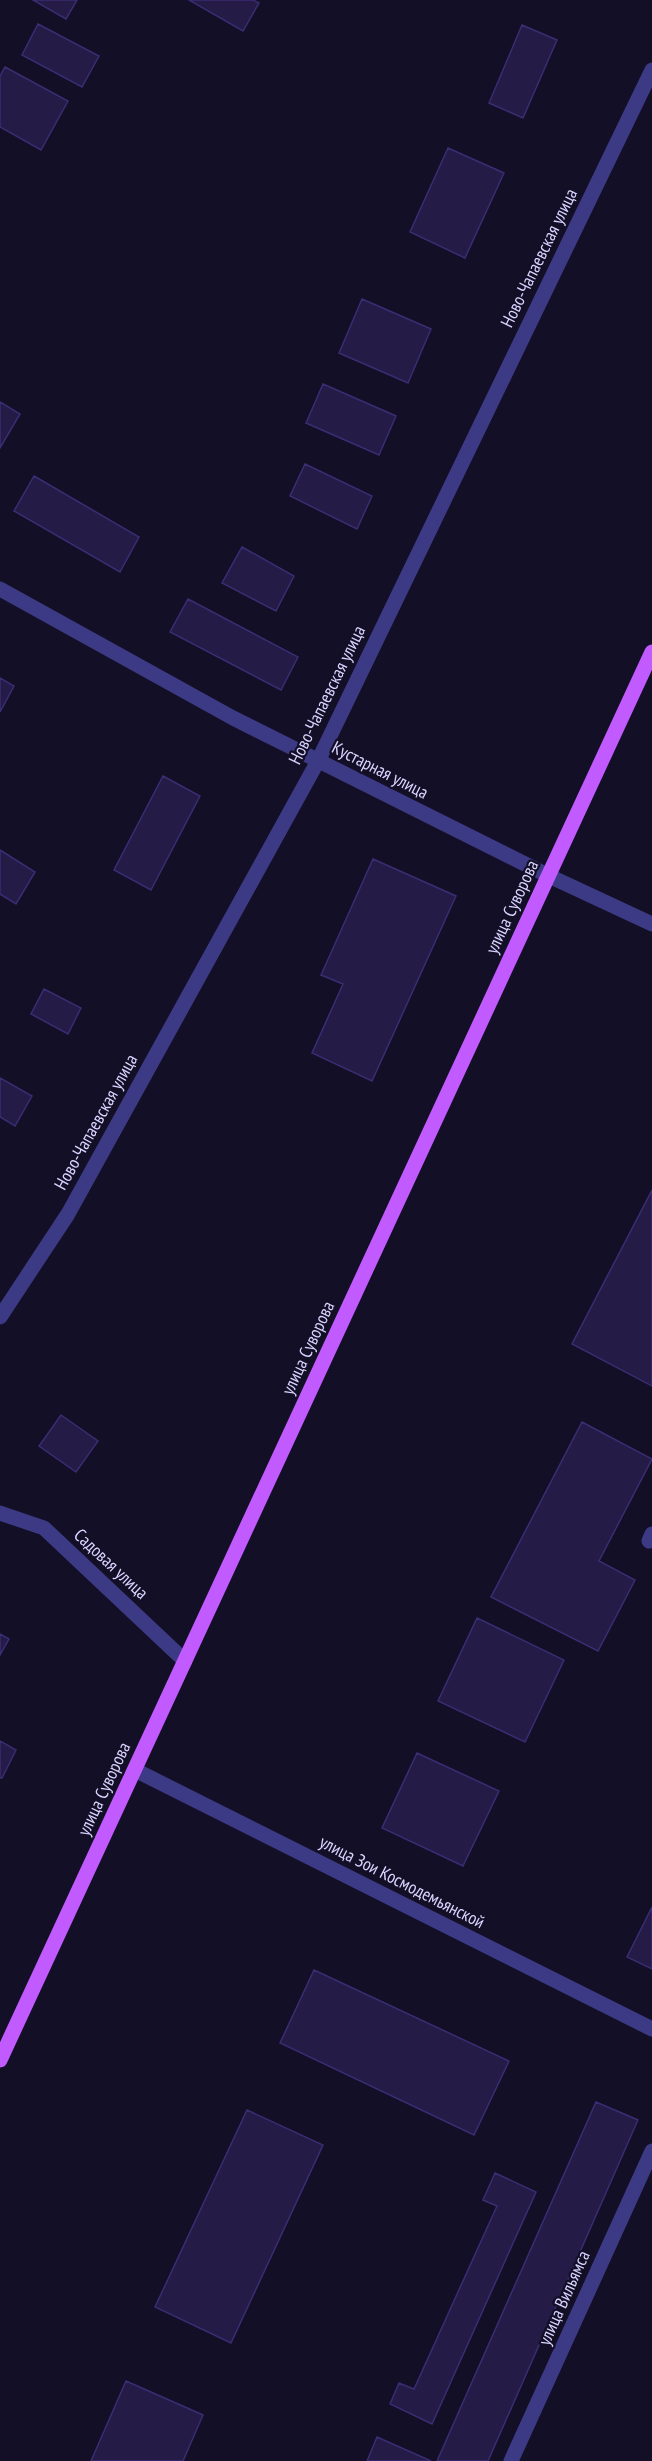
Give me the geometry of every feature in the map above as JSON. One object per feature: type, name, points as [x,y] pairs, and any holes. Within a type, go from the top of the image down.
[{"type":"main road","name":"улица Суворова","points":[[0,2060],[652,652]]},
{"type":"street","name":"Ново-Чапаевская улица","points":[[0,1317],[68,1214],[318,760],[652,70]]},
{"type":"street","name":"Кустарная улица","points":[[0,589],[233,718],[549,876],[652,924]]},
{"type":"street","name":"Садовая улица","points":[[0,1513],[44,1528],[185,1661]]},
{"type":"street","name":"улица Зои Космодемьянской","points":[[135,1770],[652,2029]]},
{"type":"street","name":"улица Вильямса","points":[[511,2461],[652,2151]]},
{"type":"building","points":[[33,0],[77,0],[66,19]]},
{"type":"building","points":[[189,0],[253,0],[259,3],[243,31]]},
{"type":"building","points":[[38,24],[99,56],[82,87],[22,55]]},
{"type":"building","points":[[522,25],[557,40],[523,118],[489,103]]},
{"type":"building","points":[[5,67],[68,101],[41,150],[0,127],[0,76]]},
{"type":"building","points":[[448,148],[504,173],[465,258],[410,232]]},
{"type":"building","points":[[362,299],[431,329],[408,383],[339,353]]},
{"type":"building","points":[[323,384],[396,416],[379,455],[306,423]]},
{"type":"building","points":[[0,402],[20,414],[0,448]]},
{"type":"building","points":[[305,464],[372,496],[357,529],[290,496]]},
{"type":"building","points":[[34,476],[139,537],[120,572],[14,511]]},
{"type":"building","points":[[242,547],[294,576],[276,611],[222,583]]},
{"type":"building","points":[[188,599],[298,657],[281,690],[170,632]]},
{"type":"building","points":[[0,678],[14,686],[0,712]]},
{"type":"building","points":[[163,776],[200,796],[151,890],[114,870]]},
{"type":"building","points":[[0,850],[35,872],[16,904],[0,894]]},
{"type":"building","points":[[373,859],[456,896],[372,1081],[312,1053],[343,984],[321,975]]},
{"type":"building","points":[[44,989],[81,1008],[68,1034],[31,1014]]},
{"type":"building","points":[[0,1078],[32,1096],[15,1126],[0,1117]]},
{"type":"building","points":[[652,1190],[652,1386],[572,1344]]},
{"type":"building","points":[[61,1415],[98,1441],[76,1472],[39,1446]]},
{"type":"building","points":[[582,1422],[652,1459],[599,1561],[635,1580],[598,1651],[491,1597]]},
{"type":"building","points":[[477,1618],[564,1660],[525,1742],[438,1701]]},
{"type":"building","points":[[0,1634],[9,1639],[0,1655]]},
{"type":"building","points":[[0,1741],[16,1750],[2,1778],[0,1778]]},
{"type":"building","points":[[417,1753],[499,1791],[463,1866],[382,1828]]},
{"type":"building","points":[[652,1907],[652,1969],[627,1957]]},
{"type":"building","points":[[314,1970],[509,2061],[474,2135],[280,2043]]},
{"type":"building","points":[[596,2102],[638,2120],[488,2461],[437,2461]]},
{"type":"building","points":[[247,2110],[323,2145],[231,2343],[155,2307]]},
{"type":"building","points":[[495,2173],[536,2192],[432,2424],[390,2404],[399,2383],[414,2389],[497,2206],[483,2200]]},
{"type":"building","points":[[126,2381],[203,2415],[183,2461],[91,2461]]},
{"type":"building","points":[[377,2437],[431,2461],[367,2461]]}]
